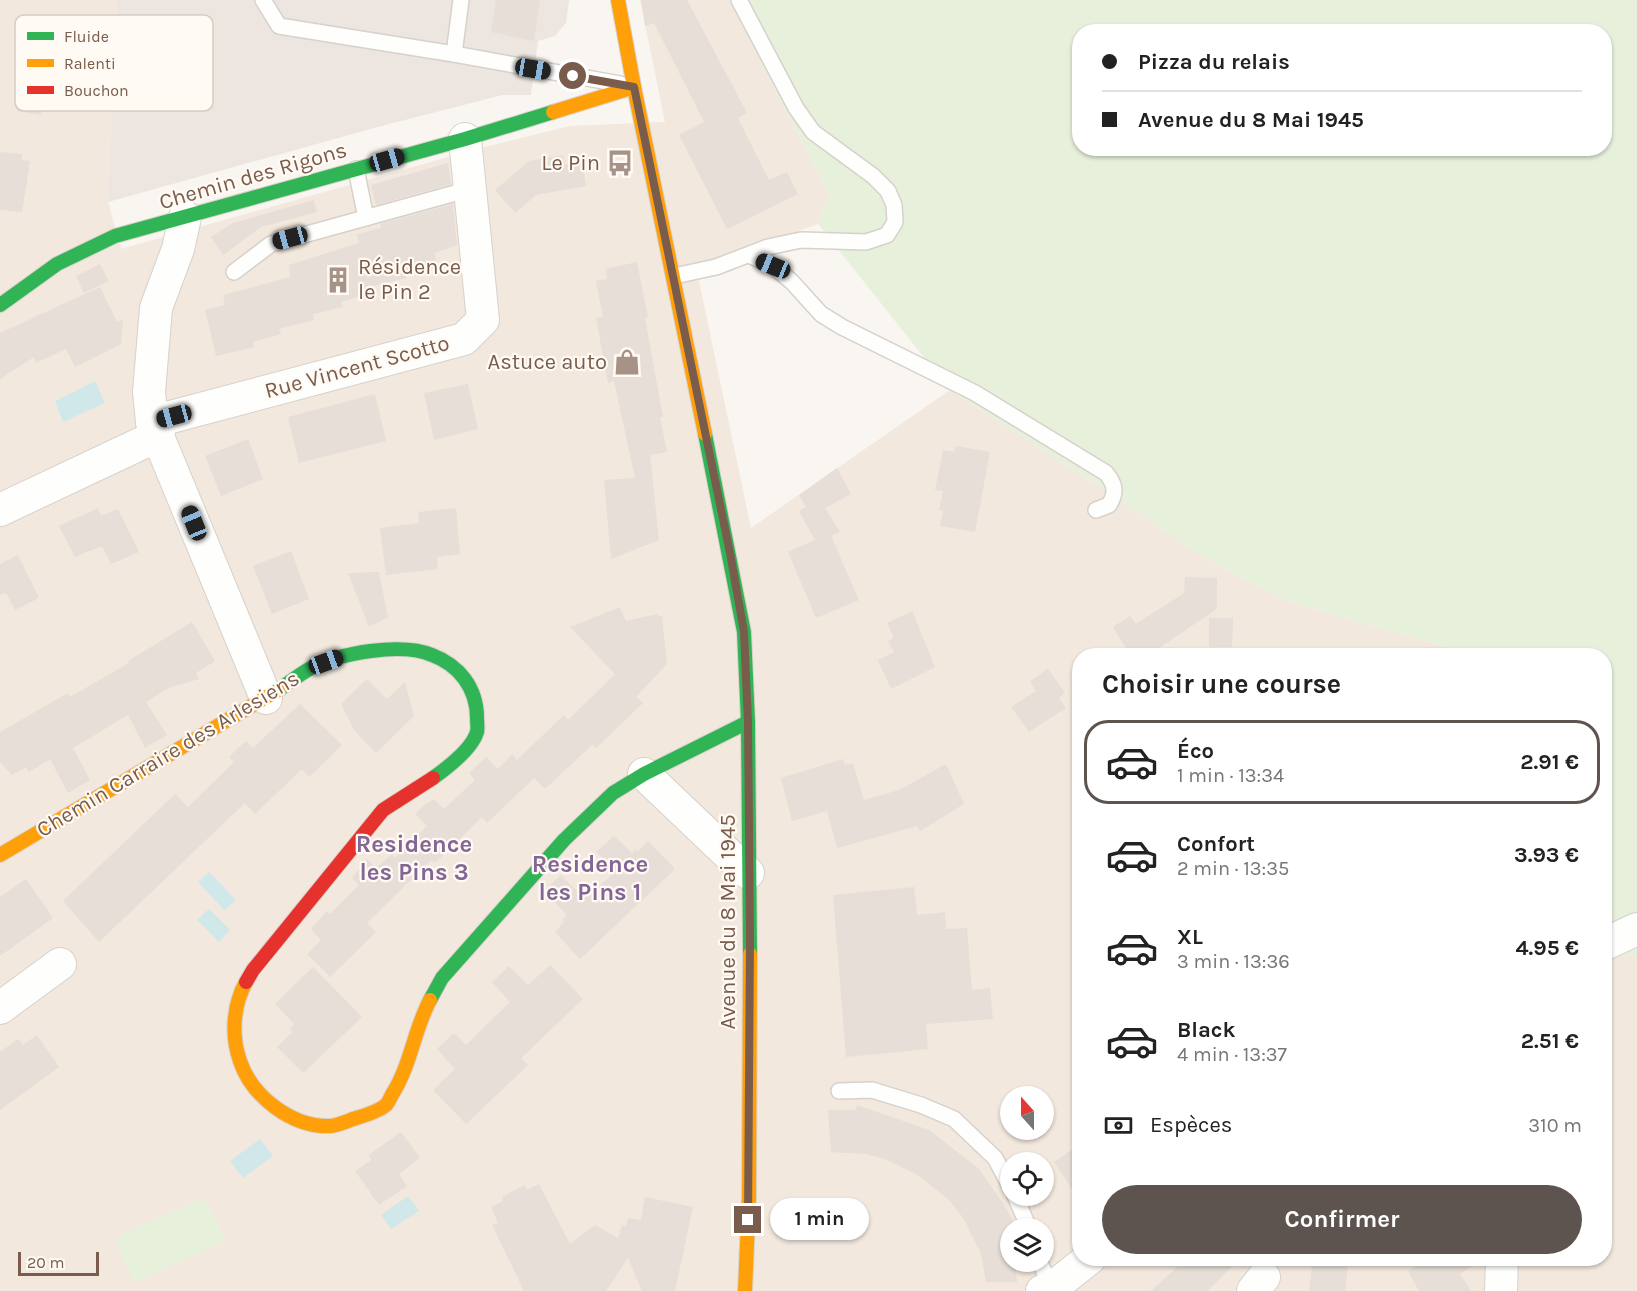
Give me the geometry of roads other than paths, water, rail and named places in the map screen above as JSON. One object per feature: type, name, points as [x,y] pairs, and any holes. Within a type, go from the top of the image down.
[{"type":"street","name":"Avenue du 8 Mai 1945","points":[[618,0],[744,632],[748,722],[750,939],[749,1197],[745,1291]]},
{"type":"street","name":"Chemin des Rigons","points":[[0,305],[57,264],[115,236],[465,139],[634,87]]},
{"type":"street","name":"Rue Vincent Scotto","points":[[155,429],[464,339],[483,320],[465,139]]},
{"type":"street","points":[[185,217],[178,249],[156,308],[149,392],[155,429],[266,698]]},
{"type":"street","points":[[0,510],[155,429]]},
{"type":"street","name":"Chemin Carraire des Arlesiens","points":[[0,855],[266,698],[311,668],[341,657],[376,651],[408,650],[430,654],[454,666],[470,685],[477,709],[477,732],[463,753],[441,772],[383,810],[253,970],[240,993],[234,1028],[240,1062],[259,1094],[282,1113],[306,1124],[333,1126],[366,1115],[386,1105],[404,1076],[421,1017],[442,978],[583,822],[613,794],[644,774],[748,722]]},
{"type":"street","points":[[644,774],[748,873]]},
{"type":"street","points":[[1612,941],[1637,929]]},
{"type":"street","points":[[0,1008],[60,964]]},
{"type":"street","points":[[1046,1283],[1076,1266]]},
{"type":"street","points":[[1501,1291],[1502,1266]]},
{"type":"lane","points":[[263,0],[279,26],[454,54],[634,87]]},
{"type":"lane","points":[[454,54],[461,0]]},
{"type":"lane","points":[[674,276],[716,267],[768,247],[801,240],[866,242],[887,235],[895,222],[894,205],[888,191],[873,176],[813,132],[796,108],[739,0]]},
{"type":"lane","points":[[356,169],[366,218]]},
{"type":"lane","points":[[234,272],[271,244],[470,189]]},
{"type":"lane","points":[[749,255],[773,266],[821,314],[842,327],[975,393],[1106,473],[1113,482],[1115,492],[1109,505],[1096,510]]},
{"type":"lane","points":[[839,1091],[872,1090],[921,1105],[954,1119],[995,1158],[1000,1167]]},
{"type":"water","points":[[95,381],[105,403],[63,422],[55,401]]},
{"type":"water","points":[[209,872],[236,900],[224,910],[198,882]]},
{"type":"water","points":[[209,909],[230,930],[219,942],[197,920]]},
{"type":"water","points":[[260,1139],[273,1156],[243,1178],[230,1161]]},
{"type":"water","points":[[408,1196],[419,1211],[391,1229],[381,1215]]},
{"type":"place","name":"Le Pin","points":[[620,163]]},
{"type":"place","name":"Résidence le Pin 2","points":[[338,280]]},
{"type":"place","name":"Astuce auto","points":[[627,362]]},
{"type":"district","name":"Residence les Pins 3","points":[[414,858]]},
{"type":"district","name":"Residence les Pins 1","points":[[590,878]]}]
